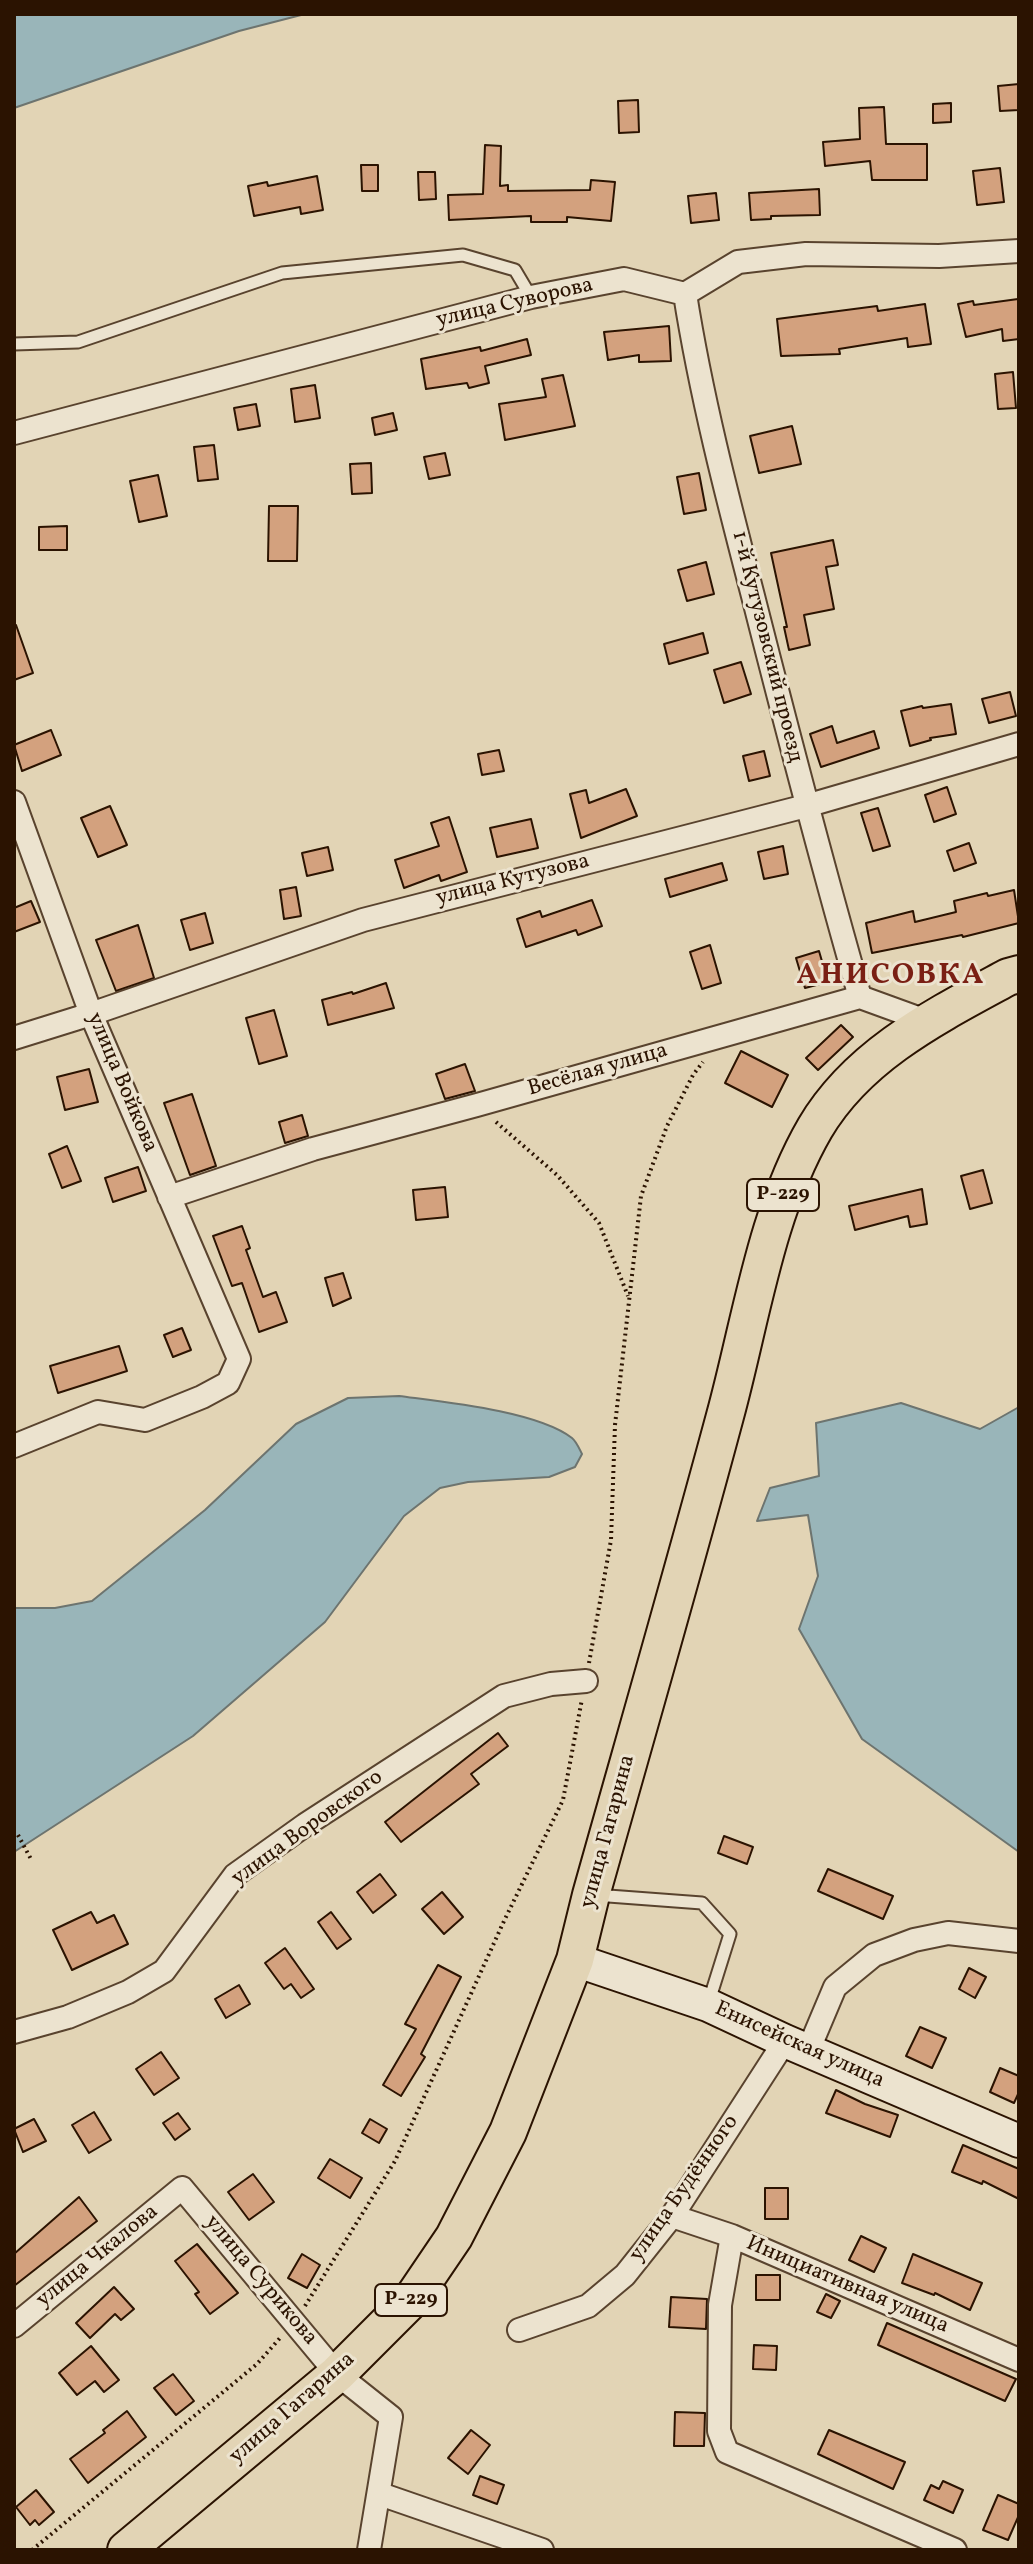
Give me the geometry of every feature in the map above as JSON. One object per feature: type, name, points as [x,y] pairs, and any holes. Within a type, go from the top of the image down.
[{"type":"main road","name":"Р-229","points":[[926,1021],[1019,974]]},
{"type":"main road","name":"улица Гагарина","points":[[126,2550],[337,2374],[412,2299],[454,2237],[508,2132],[575,1960],[725,1417],[781,1198],[816,1127],[841,1093],[873,1060],[926,1021]]},
{"type":"street","points":[[685,294],[738,262],[752,260],[806,254],[939,256],[1019,251]]},
{"type":"street","name":"улица Суворова","points":[[14,433],[531,297],[624,279],[685,294]]},
{"type":"street","name":"1-й Кутузовский проезд","points":[[685,294],[696,367],[806,806],[860,997]]},
{"type":"street","name":"улица Кутузова","points":[[14,1038],[363,920],[806,806],[1019,744]]},
{"type":"street","name":"улица Войкова","points":[[14,802],[91,1014],[239,1359],[228,1383],[145,1420],[98,1412],[14,1446]]},
{"type":"street","points":[[860,997],[926,1021]]},
{"type":"street","name":"Весёлая улица","points":[[169,1197],[313,1149],[860,997]]},
{"type":"street","name":"улица Воровского","points":[[14,2032],[68,2017],[128,1992],[164,1971],[235,1875],[305,1825],[504,1696],[551,1684],[586,1681]]},
{"type":"street","name":"улица Будённого","points":[[519,2330],[588,2306],[625,2275],[796,2046],[835,1987],[874,1955],[914,1940],[948,1933],[1019,1941]]},
{"type":"street","name":"Енисейская улица","points":[[575,1960],[708,2005],[1019,2141]]},
{"type":"street","name":"улица Сурикова","points":[[182,2188],[337,2374],[391,2417],[380,2494]]},
{"type":"street","name":"улица Чкалова","points":[[14,2326],[182,2188]]},
{"type":"street","name":"Инициативная улица","points":[[672,2216],[732,2236],[1019,2360]]},
{"type":"street","points":[[732,2236],[720,2305],[719,2431],[727,2452],[955,2550]]},
{"type":"street","points":[[365,2546],[380,2494],[542,2550]]},
{"type":"lane","points":[[14,344],[78,342],[282,273],[463,255],[515,270],[531,297]]},
{"type":"lane","points":[[591,1895],[702,1903],[730,1934],[708,2005]]},
{"type":"path","points":[[32,2550],[257,2364],[295,2322],[395,2161],[504,1921],[563,1800],[611,1540],[615,1425],[641,1196],[667,1126],[686,1088],[724,1035]]},
{"type":"path","points":[[477,1105],[557,1175],[599,1223],[629,1298]]},
{"type":"path","points":[[18,1835],[32,1861]]},
{"type":"water","points":[[14,14],[305,14],[239,31],[14,108]]},
{"type":"water","points":[[399,1396],[489,1409],[537,1421],[572,1438],[582,1454],[575,1467],[549,1477],[468,1482],[440,1488],[404,1516],[325,1622],[193,1736],[14,1852],[14,1608],[55,1608],[92,1601],[205,1510],[296,1424],[348,1398]]},
{"type":"water","points":[[901,1403],[980,1429],[1019,1407],[1019,1852],[862,1739],[799,1629],[818,1576],[808,1515],[757,1521],[770,1488],[819,1476],[816,1423]]},
{"type":"building","points":[[1019,84],[1019,110],[1000,111],[998,86]]},
{"type":"building","points":[[638,100],[639,132],[619,133],[618,101]]},
{"type":"building","points":[[951,103],[951,122],[933,123],[933,104]]},
{"type":"building","points":[[884,107],[886,144],[927,144],[927,180],[872,180],[870,161],[825,166],[823,142],[860,139],[859,108]]},
{"type":"building","points":[[485,145],[501,146],[500,186],[508,185],[508,191],[590,190],[591,180],[615,182],[611,221],[567,217],[567,222],[531,222],[531,216],[449,220],[448,195],[483,194]]},
{"type":"building","points":[[361,165],[378,165],[378,191],[362,191]]},
{"type":"building","points":[[1000,168],[1004,202],[977,205],[973,171]]},
{"type":"building","points":[[418,172],[435,172],[436,199],[419,200]]},
{"type":"building","points":[[317,176],[323,210],[301,214],[300,207],[254,216],[248,186],[267,182],[268,186]]},
{"type":"building","points":[[819,189],[820,215],[771,216],[771,219],[751,220],[749,193]]},
{"type":"building","points":[[716,193],[719,220],[691,223],[688,196]]},
{"type":"building","points":[[1018,299],[1019,339],[1003,341],[1002,329],[966,337],[958,304]]},
{"type":"building","points":[[925,304],[931,344],[908,347],[907,338],[839,349],[840,354],[781,356],[777,319],[877,306],[878,311]]},
{"type":"building","points":[[669,326],[671,361],[639,362],[639,355],[608,360],[604,332]]},
{"type":"building","points":[[527,339],[531,355],[485,366],[489,383],[469,388],[467,383],[426,389],[421,359],[480,347],[481,351]]},
{"type":"building","points":[[1013,372],[1016,408],[998,409],[995,374]]},
{"type":"building","points":[[563,375],[575,426],[505,440],[499,404],[546,397],[542,379]]},
{"type":"building","points":[[315,385],[320,418],[295,422],[291,389]]},
{"type":"building","points":[[256,404],[260,426],[238,430],[234,408]]},
{"type":"building","points":[[393,413],[397,430],[375,435],[372,418]]},
{"type":"building","points":[[792,426],[801,464],[759,473],[750,436]]},
{"type":"building","points":[[214,445],[218,479],[198,481],[194,447]]},
{"type":"building","points":[[445,453],[450,475],[429,479],[424,457]]},
{"type":"building","points":[[371,463],[372,493],[352,494],[350,464]]},
{"type":"building","points":[[699,473],[706,510],[684,514],[677,477]]},
{"type":"building","points":[[158,475],[167,516],[139,522],[130,481]]},
{"type":"building","points":[[269,506],[298,506],[297,561],[268,561]]},
{"type":"building","points":[[67,526],[67,550],[39,550],[39,527]]},
{"type":"building","points":[[833,540],[838,565],[826,567],[834,609],[804,615],[810,645],[789,650],[771,553]]},
{"type":"building","points":[[706,562],[714,594],[687,601],[678,570]]},
{"type":"building","points":[[14,626],[33,673],[14,680]]},
{"type":"building","points":[[703,633],[708,653],[669,664],[664,644]]},
{"type":"building","points":[[741,662],[751,694],[724,703],[714,670]]},
{"type":"building","points":[[1010,692],[1016,716],[989,723],[982,699]]},
{"type":"building","points":[[951,704],[956,734],[930,738],[910,746],[901,711]]},
{"type":"building","points":[[832,726],[837,743],[874,731],[879,748],[821,767],[810,734]]},
{"type":"building","points":[[51,730],[61,755],[22,771],[14,745]]},
{"type":"building","points":[[499,750],[504,771],[482,775],[478,754]]},
{"type":"building","points":[[764,751],[770,776],[749,781],[743,756]]},
{"type":"building","points":[[947,787],[956,814],[934,822],[925,795]]},
{"type":"building","points":[[626,789],[637,816],[581,838],[570,794],[586,790],[589,803]]},
{"type":"building","points":[[110,806],[127,845],[98,857],[81,818]]},
{"type":"building","points":[[878,808],[890,846],[873,851],[861,813]]},
{"type":"building","points":[[449,817],[467,872],[441,881],[439,875],[404,888],[395,860],[439,846],[431,823]]},
{"type":"building","points":[[531,819],[538,848],[497,857],[490,828]]},
{"type":"building","points":[[969,843],[976,863],[954,871],[947,851]]},
{"type":"building","points":[[783,846],[788,874],[764,879],[758,852]]},
{"type":"building","points":[[328,847],[333,870],[307,876],[302,853]]},
{"type":"building","points":[[722,863],[727,880],[670,897],[665,879]]},
{"type":"building","points":[[296,887],[301,916],[284,919],[280,890]]},
{"type":"building","points":[[1014,890],[1019,923],[963,937],[872,953],[866,923],[913,911],[915,922],[956,912],[954,901]]},
{"type":"building","points":[[592,900],[602,926],[578,935],[576,930],[526,947],[517,919],[540,911],[542,917]]},
{"type":"building","points":[[31,901],[40,922],[14,932],[14,908]]},
{"type":"building","points":[[205,913],[213,943],[190,950],[181,920]]},
{"type":"building","points":[[138,925],[154,978],[116,991],[96,940]]},
{"type":"building","points":[[710,945],[721,983],[702,989],[690,952]]},
{"type":"building","points":[[819,951],[828,982],[805,988],[796,958]]},
{"type":"building","points":[[386,983],[394,1008],[328,1025],[322,1000]]},
{"type":"building","points":[[274,1010],[287,1056],[259,1064],[246,1018]]},
{"type":"building","points":[[841,1025],[853,1037],[818,1070],[806,1058]]},
{"type":"building","points":[[741,1051],[788,1075],[772,1107],[725,1083]]},
{"type":"building","points":[[465,1064],[475,1091],[445,1099],[436,1074]]},
{"type":"building","points":[[89,1069],[98,1102],[65,1110],[57,1077]]},
{"type":"building","points":[[192,1094],[216,1166],[190,1175],[164,1103]]},
{"type":"building","points":[[302,1115],[308,1136],[285,1143],[279,1122]]},
{"type":"building","points":[[67,1146],[81,1181],[62,1188],[49,1154]]},
{"type":"building","points":[[138,1167],[146,1191],[113,1202],[105,1178]]},
{"type":"building","points":[[983,1170],[992,1203],[970,1209],[961,1176]]},
{"type":"building","points":[[445,1187],[448,1217],[416,1220],[413,1190]]},
{"type":"building","points":[[922,1189],[927,1224],[910,1227],[908,1216],[855,1230],[849,1206]]},
{"type":"building","points":[[242,1226],[250,1248],[246,1250],[263,1297],[276,1292],[287,1322],[259,1332],[242,1283],[232,1286],[213,1236]]},
{"type":"building","points":[[343,1273],[351,1298],[333,1306],[325,1278]]},
{"type":"building","points":[[182,1328],[191,1350],[173,1357],[164,1335]]},
{"type":"building","points":[[119,1346],[127,1371],[58,1393],[50,1366]]},
{"type":"building","points":[[498,1733],[508,1746],[471,1774],[479,1784],[401,1842],[385,1822]]},
{"type":"building","points":[[724,1836],[753,1847],[747,1864],[718,1853]]},
{"type":"building","points":[[828,1869],[893,1896],[883,1919],[818,1891]]},
{"type":"building","points":[[380,1874],[396,1895],[373,1913],[357,1892]]},
{"type":"building","points":[[442,1892],[463,1917],[444,1934],[422,1909]]},
{"type":"building","points":[[91,1912],[97,1923],[114,1915],[128,1944],[72,1970],[53,1930]]},
{"type":"building","points":[[331,1912],[351,1939],[337,1949],[318,1922]]},
{"type":"building","points":[[285,1948],[314,1989],[301,1998],[291,1984],[284,1989],[265,1963]]},
{"type":"building","points":[[438,1965],[461,1977],[421,2054],[425,2057],[401,2096],[383,2085],[416,2029],[405,2024]]},
{"type":"building","points":[[969,1968],[986,1977],[975,1998],[959,1989]]},
{"type":"building","points":[[239,1985],[250,2004],[226,2018],[215,1999]]},
{"type":"building","points":[[920,2027],[946,2038],[932,2068],[906,2056]]},
{"type":"building","points":[[161,2052],[179,2078],[154,2095],[136,2069]]},
{"type":"building","points":[[1000,2068],[1019,2076],[1019,2092],[1014,2103],[990,2092]]},
{"type":"building","points":[[836,2090],[898,2115],[890,2137],[826,2113]]},
{"type":"building","points":[[94,2112],[111,2140],[89,2153],[72,2125]]},
{"type":"building","points":[[178,2113],[190,2129],[175,2140],[163,2123]]},
{"type":"building","points":[[34,2119],[46,2141],[23,2152],[14,2129]]},
{"type":"building","points":[[370,2119],[387,2129],[379,2143],[362,2133]]},
{"type":"building","points":[[963,2145],[1019,2169],[1019,2199],[983,2181],[982,2184],[952,2172]]},
{"type":"building","points":[[330,2159],[362,2178],[350,2198],[318,2178]]},
{"type":"building","points":[[253,2174],[274,2202],[249,2220],[228,2192]]},
{"type":"building","points":[[765,2188],[788,2188],[788,2219],[765,2219]]},
{"type":"building","points":[[79,2197],[97,2221],[14,2286],[14,2254]]},
{"type":"building","points":[[861,2236],[886,2248],[874,2272],[849,2260]]},
{"type":"building","points":[[197,2244],[238,2293],[210,2314],[195,2294],[199,2292],[175,2261]]},
{"type":"building","points":[[302,2254],[320,2265],[307,2288],[288,2278]]},
{"type":"building","points":[[913,2254],[982,2283],[970,2310],[935,2293],[902,2283]]},
{"type":"building","points":[[756,2275],[780,2275],[780,2300],[756,2300]]},
{"type":"building","points":[[114,2287],[134,2309],[121,2320],[115,2314],[90,2338],[76,2323]]},
{"type":"building","points":[[826,2294],[840,2301],[831,2318],[817,2312]]},
{"type":"building","points":[[671,2297],[707,2299],[706,2329],[669,2327]]},
{"type":"building","points":[[887,2323],[1016,2379],[1005,2401],[878,2345]]},
{"type":"building","points":[[754,2345],[777,2346],[776,2370],[753,2369]]},
{"type":"building","points":[[91,2346],[119,2380],[104,2392],[95,2381],[77,2395],[59,2373]]},
{"type":"building","points":[[173,2374],[194,2401],[176,2415],[154,2388]]},
{"type":"building","points":[[127,2411],[146,2437],[88,2483],[70,2459],[105,2433],[103,2430]]},
{"type":"building","points":[[675,2412],[705,2413],[704,2446],[674,2446]]},
{"type":"building","points":[[471,2430],[490,2445],[468,2474],[448,2458]]},
{"type":"building","points":[[829,2430],[905,2462],[893,2489],[818,2454]]},
{"type":"building","points":[[480,2476],[504,2485],[497,2504],[473,2495]]},
{"type":"building","points":[[943,2481],[963,2490],[953,2513],[924,2500],[931,2485],[939,2489]]},
{"type":"building","points":[[36,2490],[54,2512],[39,2525],[35,2520],[30,2525],[16,2507]]},
{"type":"building","points":[[998,2495],[1019,2504],[1019,2515],[1008,2540],[983,2530]]},
{"type":"district","name":"АНИСОВКА","points":[[891,977]]}]
